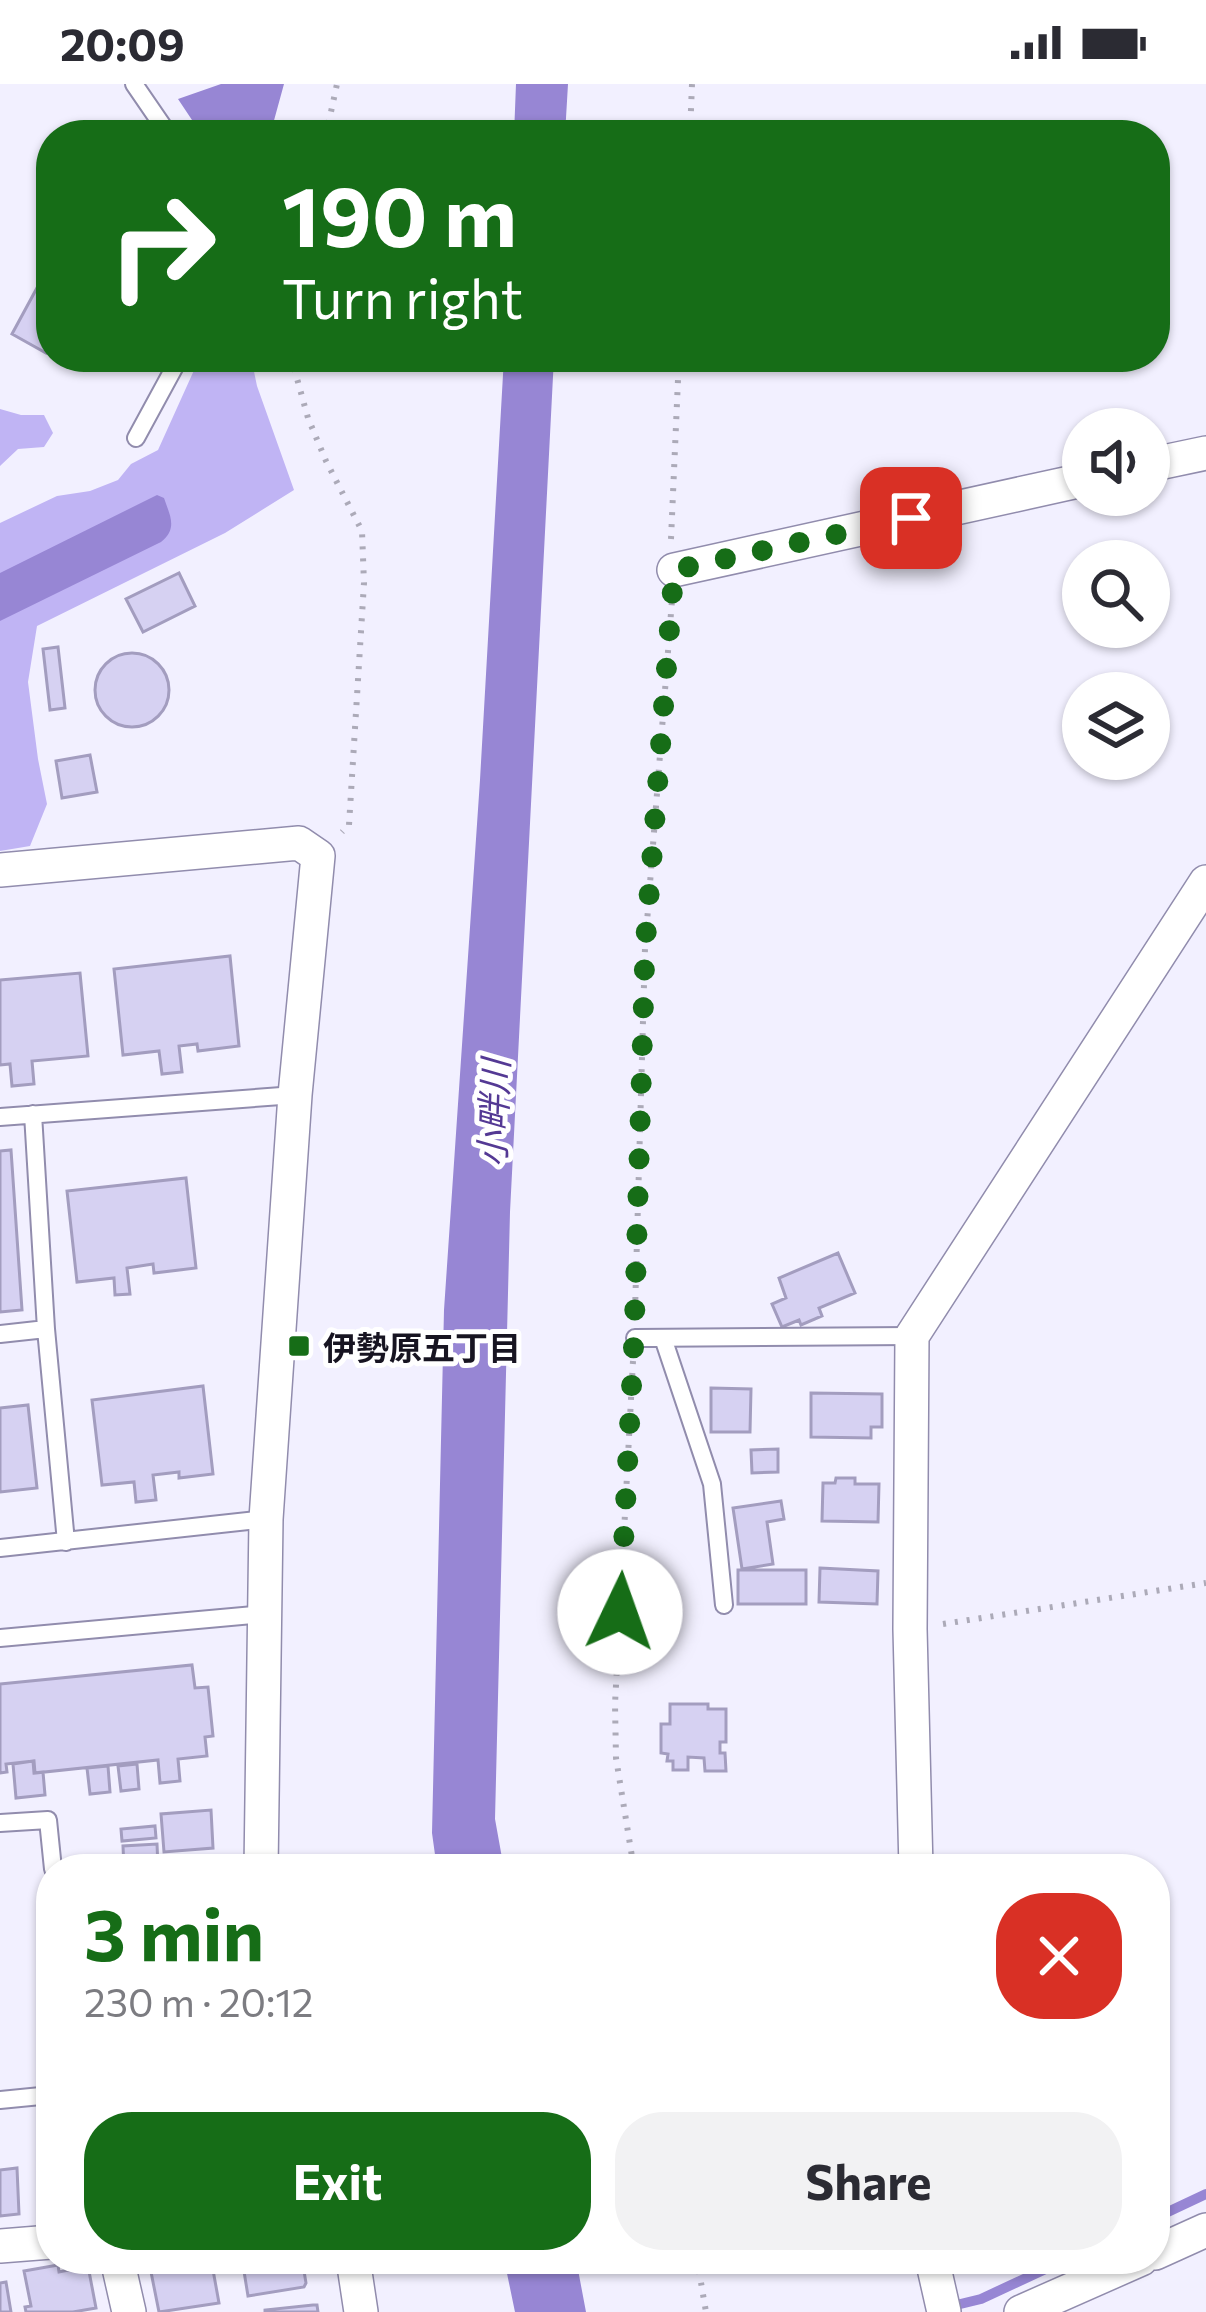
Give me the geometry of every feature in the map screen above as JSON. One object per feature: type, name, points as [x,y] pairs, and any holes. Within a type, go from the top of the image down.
[{"type":"street","points":[[1170,461],[1206,453]]},
{"type":"street","points":[[674,570],[1062,485]]},
{"type":"street","points":[[0,870],[299,843],[318,856],[295,1095],[266,1519],[261,1854]]},
{"type":"street","points":[[916,1854],[910,1629],[912,1336],[1206,882]]},
{"type":"street","points":[[1170,2246],[1206,2230]]},
{"type":"street","points":[[0,2246],[36,2243]]},
{"type":"street","points":[[120,2274],[129,2312]]},
{"type":"street","points":[[355,2274],[361,2312]]},
{"type":"street","points":[[935,2274],[944,2312]]},
{"type":"street","points":[[1021,2312],[1107,2274]]},
{"type":"lane","points":[[134,84],[159,120]]},
{"type":"lane","points":[[136,438],[173,372]]},
{"type":"lane","points":[[0,1117],[295,1095]]},
{"type":"lane","points":[[33,1114],[66,1542]]},
{"type":"lane","points":[[0,1334],[46,1329]]},
{"type":"lane","points":[[634,1338],[912,1336]]},
{"type":"lane","points":[[663,1338],[712,1484],[724,1605]]},
{"type":"lane","points":[[0,1548],[266,1519]]},
{"type":"lane","points":[[0,1638],[266,1614]]},
{"type":"lane","points":[[0,1823],[48,1820],[51,1854]]},
{"type":"lane","points":[[0,2100],[36,2096]]},
{"type":"path","points":[[329,120],[337,84]]},
{"type":"path","points":[[691,120],[692,84]]},
{"type":"path","points":[[295,372],[326,461],[362,531],[364,583],[349,825],[318,856]]},
{"type":"path","points":[[632,1854],[616,1758],[615,1704],[634,1338],[645,948],[674,570],[670,528],[678,372]]},
{"type":"path","points":[[910,1629],[1206,1583]]},
{"type":"path","points":[[700,2274],[706,2312]]},
{"type":"shaded area","points":[[193,372],[254,372],[294,490],[225,533],[37,626],[28,682],[47,804],[30,846],[0,851],[0,523],[57,496],[118,480],[131,464],[158,450]]},
{"type":"shaded area","points":[[0,409],[44,415],[53,433],[44,447],[18,449],[0,466]]},
{"type":"water","points":[[221,84],[284,84],[274,120],[192,120],[178,99]]},
{"type":"water","points":[[516,84],[568,84],[566,120],[515,120]]},
{"type":"water","name":"小畔川","points":[[503,372],[553,372],[510,1212],[495,1819],[501,1854],[435,1854],[444,1310]]},
{"type":"water","points":[[157,495],[164,498],[171,522],[161,542],[0,621],[0,573]]},
{"type":"water","points":[[507,2274],[579,2274],[586,2312],[515,2312]]},
{"type":"building","points":[[36,290],[36,347],[12,334]]},
{"type":"building","points":[[179,573],[195,606],[143,632],[126,599]]},
{"type":"building","points":[[58,647],[65,708],[50,710],[43,649]]},
{"type":"building","points":[[132,653],[158,664],[169,690],[158,716],[132,727],[106,716],[95,690],[106,664]]},
{"type":"building","points":[[90,755],[97,792],[62,798],[56,761]]},
{"type":"building","points":[[230,956],[239,1046],[198,1051],[197,1044],[179,1046],[182,1072],[162,1074],[159,1051],[123,1055],[114,969]]},
{"type":"building","points":[[80,973],[88,1056],[32,1061],[34,1084],[12,1086],[10,1064],[0,1065],[0,980]]},
{"type":"building","points":[[11,1150],[22,1310],[0,1312],[0,1151]]},
{"type":"building","points":[[186,1178],[196,1268],[154,1273],[153,1264],[127,1268],[130,1294],[115,1295],[114,1278],[77,1282],[67,1191]]},
{"type":"building","points":[[838,1253],[855,1293],[819,1308],[822,1316],[782,1327],[772,1304],[786,1298],[779,1278]]},
{"type":"building","points":[[203,1386],[213,1474],[153,1475],[156,1500],[136,1502],[134,1482],[102,1485],[92,1400]]},
{"type":"building","points":[[711,1388],[751,1389],[750,1432],[711,1432]]},
{"type":"building","points":[[811,1393],[882,1394],[882,1427],[871,1427],[871,1438],[811,1437]]},
{"type":"building","points":[[28,1405],[37,1488],[0,1492],[0,1408]]},
{"type":"building","points":[[778,1449],[778,1472],[752,1473],[751,1450]]},
{"type":"building","points":[[836,1478],[879,1484],[878,1522],[822,1521],[823,1483],[835,1483]]},
{"type":"building","points":[[781,1501],[784,1519],[767,1522],[773,1564],[742,1569],[733,1508]]},
{"type":"building","points":[[820,1568],[878,1571],[877,1604],[819,1602]]},
{"type":"building","points":[[738,1570],[806,1570],[806,1604],[738,1604]]},
{"type":"building","points":[[192,1665],[195,1688],[208,1687],[213,1736],[205,1737],[207,1756],[178,1759],[180,1781],[160,1783],[158,1760],[35,1773],[34,1761],[6,1764],[7,1772],[0,1773],[0,1684]]},
{"type":"building","points":[[670,1704],[726,1709],[726,1742],[720,1742],[720,1753],[725,1753],[726,1771],[705,1771],[704,1758],[688,1757],[688,1770],[673,1770],[673,1761],[661,1753],[661,1724],[670,1724]]},
{"type":"building","points":[[33,1761],[34,1773],[43,1772],[45,1795],[16,1798],[13,1764]]},
{"type":"building","points":[[137,1764],[139,1789],[121,1791],[118,1766]]},
{"type":"building","points":[[108,1766],[110,1792],[90,1794],[87,1768]]},
{"type":"building","points":[[211,1810],[213,1848],[164,1852],[161,1814]]},
{"type":"building","points":[[155,1826],[156,1838],[122,1841],[121,1829]]},
{"type":"building","points":[[157,1844],[157,1854],[123,1854],[123,1846]]},
{"type":"building","points":[[17,2168],[19,2214],[0,2216],[0,2170]]},
{"type":"building","points":[[24,2271],[90,2274],[96,2308],[26,2312],[25,2307],[31,2306]]},
{"type":"building","points":[[151,2274],[214,2274],[219,2303],[159,2312]]},
{"type":"building","points":[[244,2274],[304,2274],[304,2287],[248,2296]]},
{"type":"building","points":[[6,2282],[11,2312],[0,2312],[0,2283]]},
{"type":"building","points":[[317,2305],[318,2312],[265,2312],[265,2310]]},
{"type":"waterway","points":[[1170,2211],[1206,2194]]},
{"type":"waterway","points":[[948,2307],[981,2299],[1035,2274]]},
{"type":"place","name":"伊勢原五丁目","points":[[299,1346]]},
{"type":"route","points":[[620,1612],[634,1338],[645,948],[674,570],[911,518]]}]
